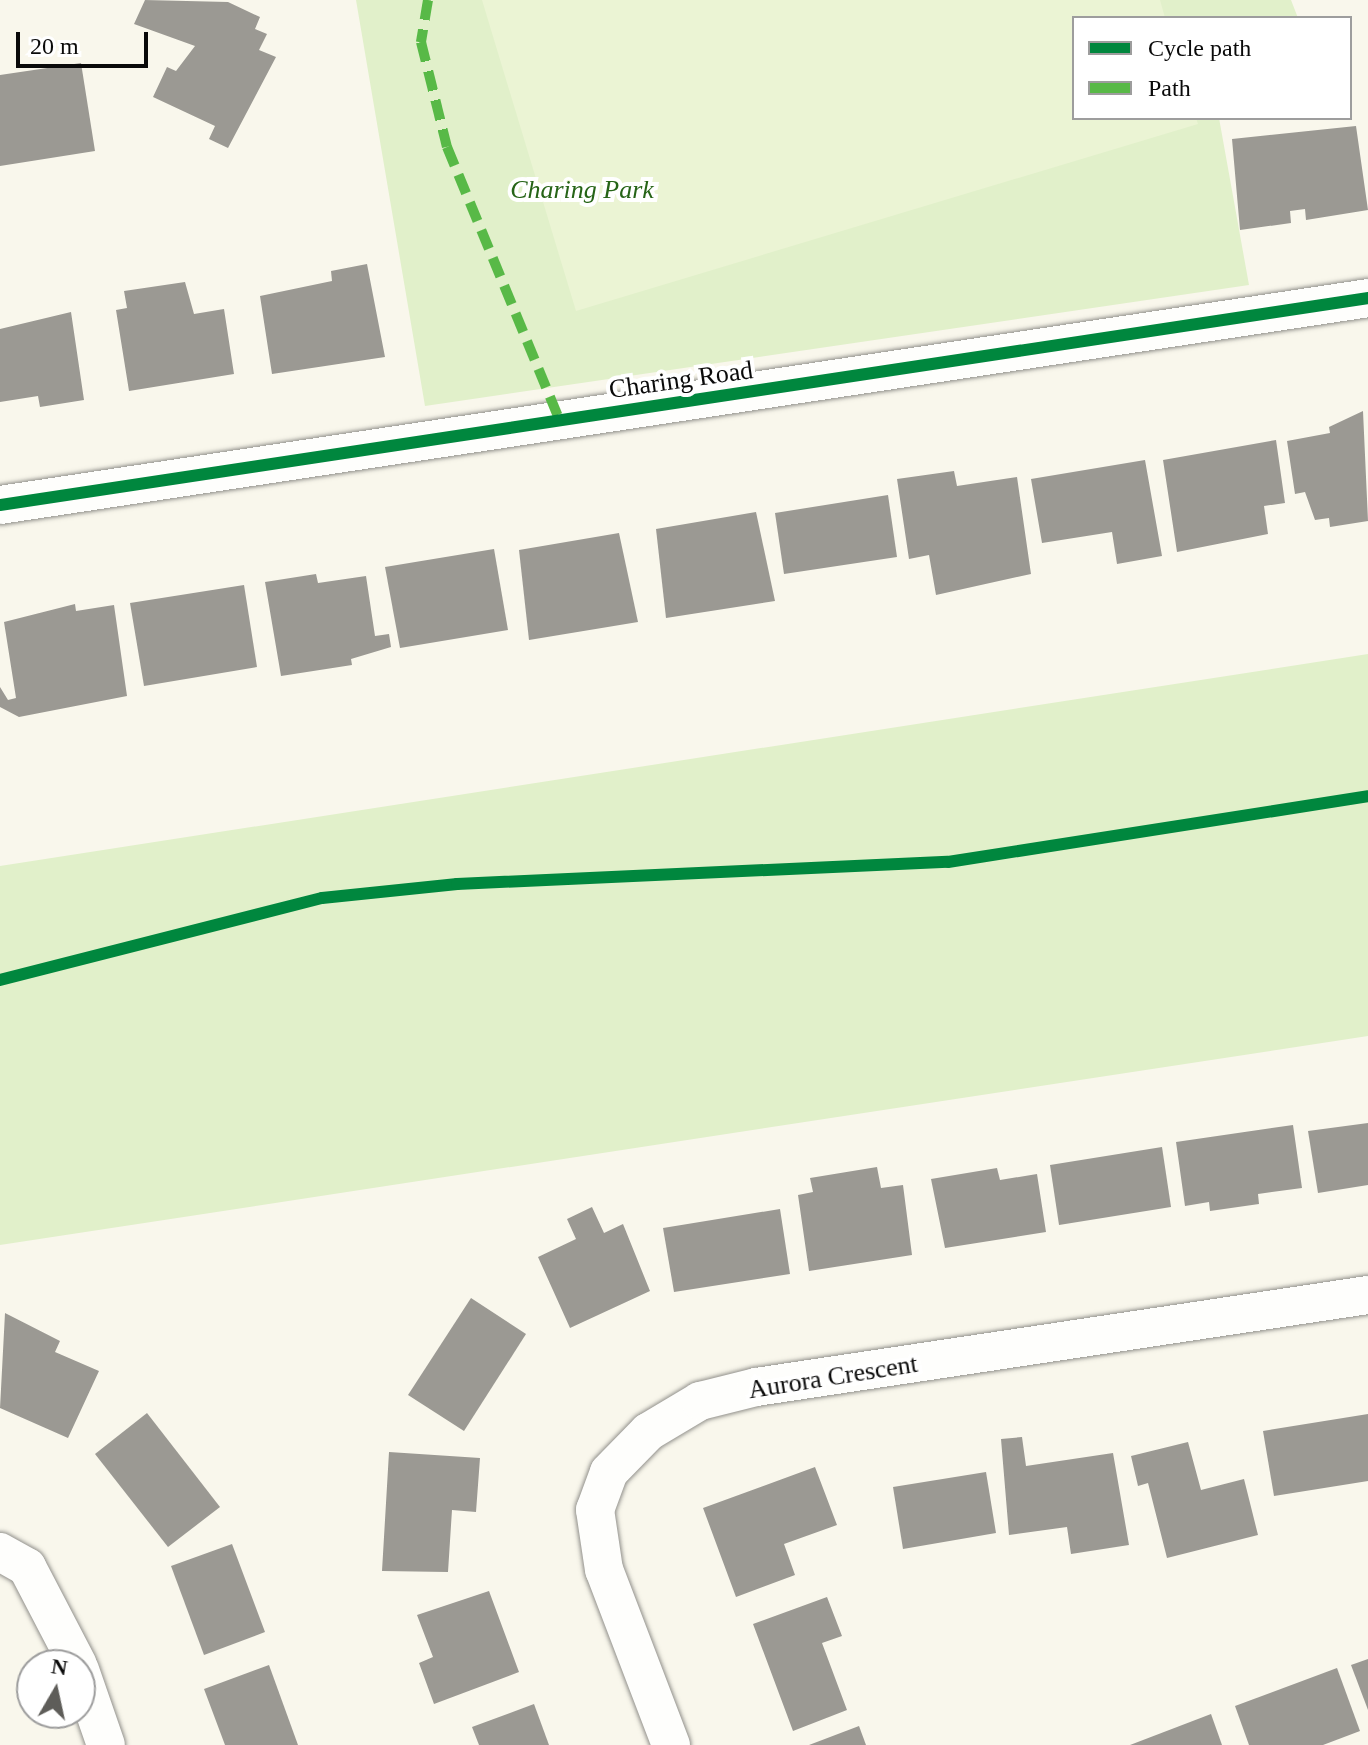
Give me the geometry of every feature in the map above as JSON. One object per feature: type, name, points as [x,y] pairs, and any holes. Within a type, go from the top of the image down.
[{"type":"street","name":"Charing Road","points":[[0,505],[1368,298]]},
{"type":"street","name":"Aurora Crescent","points":[[671,1745],[604,1570],[596,1524],[609,1472],[648,1432],[700,1401],[756,1387],[1368,1295]]},
{"type":"street","points":[[0,1552],[27,1567],[70,1649]]},
{"type":"street","points":[[96,1716],[106,1745]]},
{"type":"green space","name":"Charing Park","points":[[356,0],[1291,0],[1297,16],[1072,16],[1072,120],[1219,120],[1249,285],[425,406]]},
{"type":"green space","points":[[482,0],[1160,0],[1164,16],[1072,16],[1072,120],[1197,120],[1198,124],[576,311]]},
{"type":"green space","points":[[1368,654],[1368,1036],[0,1245],[0,866]]},
{"type":"building","points":[[145,0],[228,2],[260,17],[255,29],[267,34],[259,50],[276,57],[228,148],[209,139],[215,126],[153,97],[167,67],[176,71],[195,46],[134,24]]},
{"type":"building","points":[[81,63],[95,151],[0,166],[0,75]]},
{"type":"building","points":[[1356,126],[1368,210],[1306,220],[1305,209],[1290,211],[1291,223],[1240,230],[1232,139]]},
{"type":"building","points":[[367,264],[385,357],[272,374],[260,296],[332,281],[331,271]]},
{"type":"building","points":[[185,282],[194,314],[224,309],[234,374],[129,391],[116,310],[127,308],[124,291]]},
{"type":"building","points":[[71,312],[84,400],[40,407],[38,396],[0,402],[0,329]]},
{"type":"building","points":[[1363,411],[1368,521],[1330,527],[1329,518],[1315,520],[1305,492],[1295,494],[1287,441],[1330,433],[1329,427]]},
{"type":"building","points":[[1276,440],[1285,503],[1264,506],[1268,534],[1177,552],[1163,460]]},
{"type":"building","points":[[1145,460],[1162,556],[1117,564],[1112,532],[1042,543],[1031,479]]},
{"type":"building","points":[[954,471],[957,486],[1017,477],[1031,574],[936,595],[929,555],[909,559],[897,479]]},
{"type":"building","points":[[888,495],[897,557],[784,574],[775,513]]},
{"type":"building","points":[[756,512],[775,601],[666,618],[656,529]]},
{"type":"building","points":[[619,533],[638,622],[529,640],[519,550]]},
{"type":"building","points":[[494,549],[508,630],[400,648],[385,567]]},
{"type":"building","points":[[316,574],[318,583],[366,576],[375,636],[389,634],[391,647],[351,659],[352,665],[281,676],[265,582]]},
{"type":"building","points":[[244,585],[257,667],[144,686],[130,603]]},
{"type":"building","points":[[75,604],[76,611],[114,605],[127,696],[19,717],[0,707],[0,687],[8,700],[16,698],[4,622]]},
{"type":"building","points":[[1368,1123],[1368,1185],[1318,1193],[1308,1131]]},
{"type":"building","points":[[1293,1125],[1302,1188],[1258,1194],[1259,1204],[1210,1211],[1209,1202],[1185,1206],[1176,1142]]},
{"type":"building","points":[[1162,1147],[1171,1207],[1059,1225],[1050,1165]]},
{"type":"building","points":[[877,1167],[881,1188],[903,1185],[912,1255],[809,1271],[798,1195],[813,1192],[810,1178]]},
{"type":"building","points":[[997,1168],[1000,1180],[1037,1174],[1046,1232],[945,1248],[931,1179]]},
{"type":"building","points":[[592,1207],[604,1233],[623,1224],[650,1291],[570,1328],[538,1257],[576,1239],[567,1219]]},
{"type":"building","points":[[780,1209],[790,1274],[674,1292],[663,1228]]},
{"type":"building","points":[[471,1298],[526,1334],[464,1431],[408,1395]]},
{"type":"building","points":[[5,1313],[60,1341],[55,1352],[99,1371],[68,1438],[0,1408]]},
{"type":"building","points":[[147,1413],[220,1507],[168,1547],[95,1454]]},
{"type":"building","points":[[1368,1414],[1368,1481],[1274,1496],[1263,1431]]},
{"type":"building","points":[[1022,1437],[1026,1466],[1113,1453],[1129,1545],[1071,1554],[1067,1527],[1009,1535],[1001,1439]]},
{"type":"building","points":[[1188,1442],[1201,1490],[1244,1479],[1258,1535],[1167,1558],[1148,1483],[1138,1486],[1131,1456]]},
{"type":"building","points":[[389,1452],[480,1458],[476,1512],[452,1510],[448,1572],[382,1571]]},
{"type":"building","points":[[815,1467],[837,1525],[784,1544],[795,1575],[736,1597],[703,1508]]},
{"type":"building","points":[[986,1472],[996,1533],[903,1549],[893,1487]]},
{"type":"building","points":[[232,1544],[265,1632],[204,1655],[171,1566]]},
{"type":"building","points":[[489,1591],[519,1672],[434,1704],[419,1663],[433,1657],[417,1615]]},
{"type":"building","points":[[827,1597],[842,1636],[822,1643],[847,1710],[793,1731],[753,1624]]},
{"type":"building","points":[[1368,1659],[1368,1710],[1351,1665]]},
{"type":"building","points":[[269,1665],[298,1745],[225,1745],[204,1689]]},
{"type":"building","points":[[1337,1668],[1360,1731],[1323,1745],[1249,1745],[1235,1706]]},
{"type":"building","points":[[534,1704],[549,1745],[479,1745],[472,1727]]},
{"type":"building","points":[[1211,1714],[1222,1745],[1130,1745]]},
{"type":"building","points":[[859,1726],[866,1745],[809,1745]]},
{"type":"marked path","points":[[428,0],[421,42],[447,147],[559,419]]},
{"type":"cycle path","points":[[0,505],[1368,298]]},
{"type":"cycle path","points":[[0,980],[322,898],[457,884],[948,862],[1368,796]]}]
